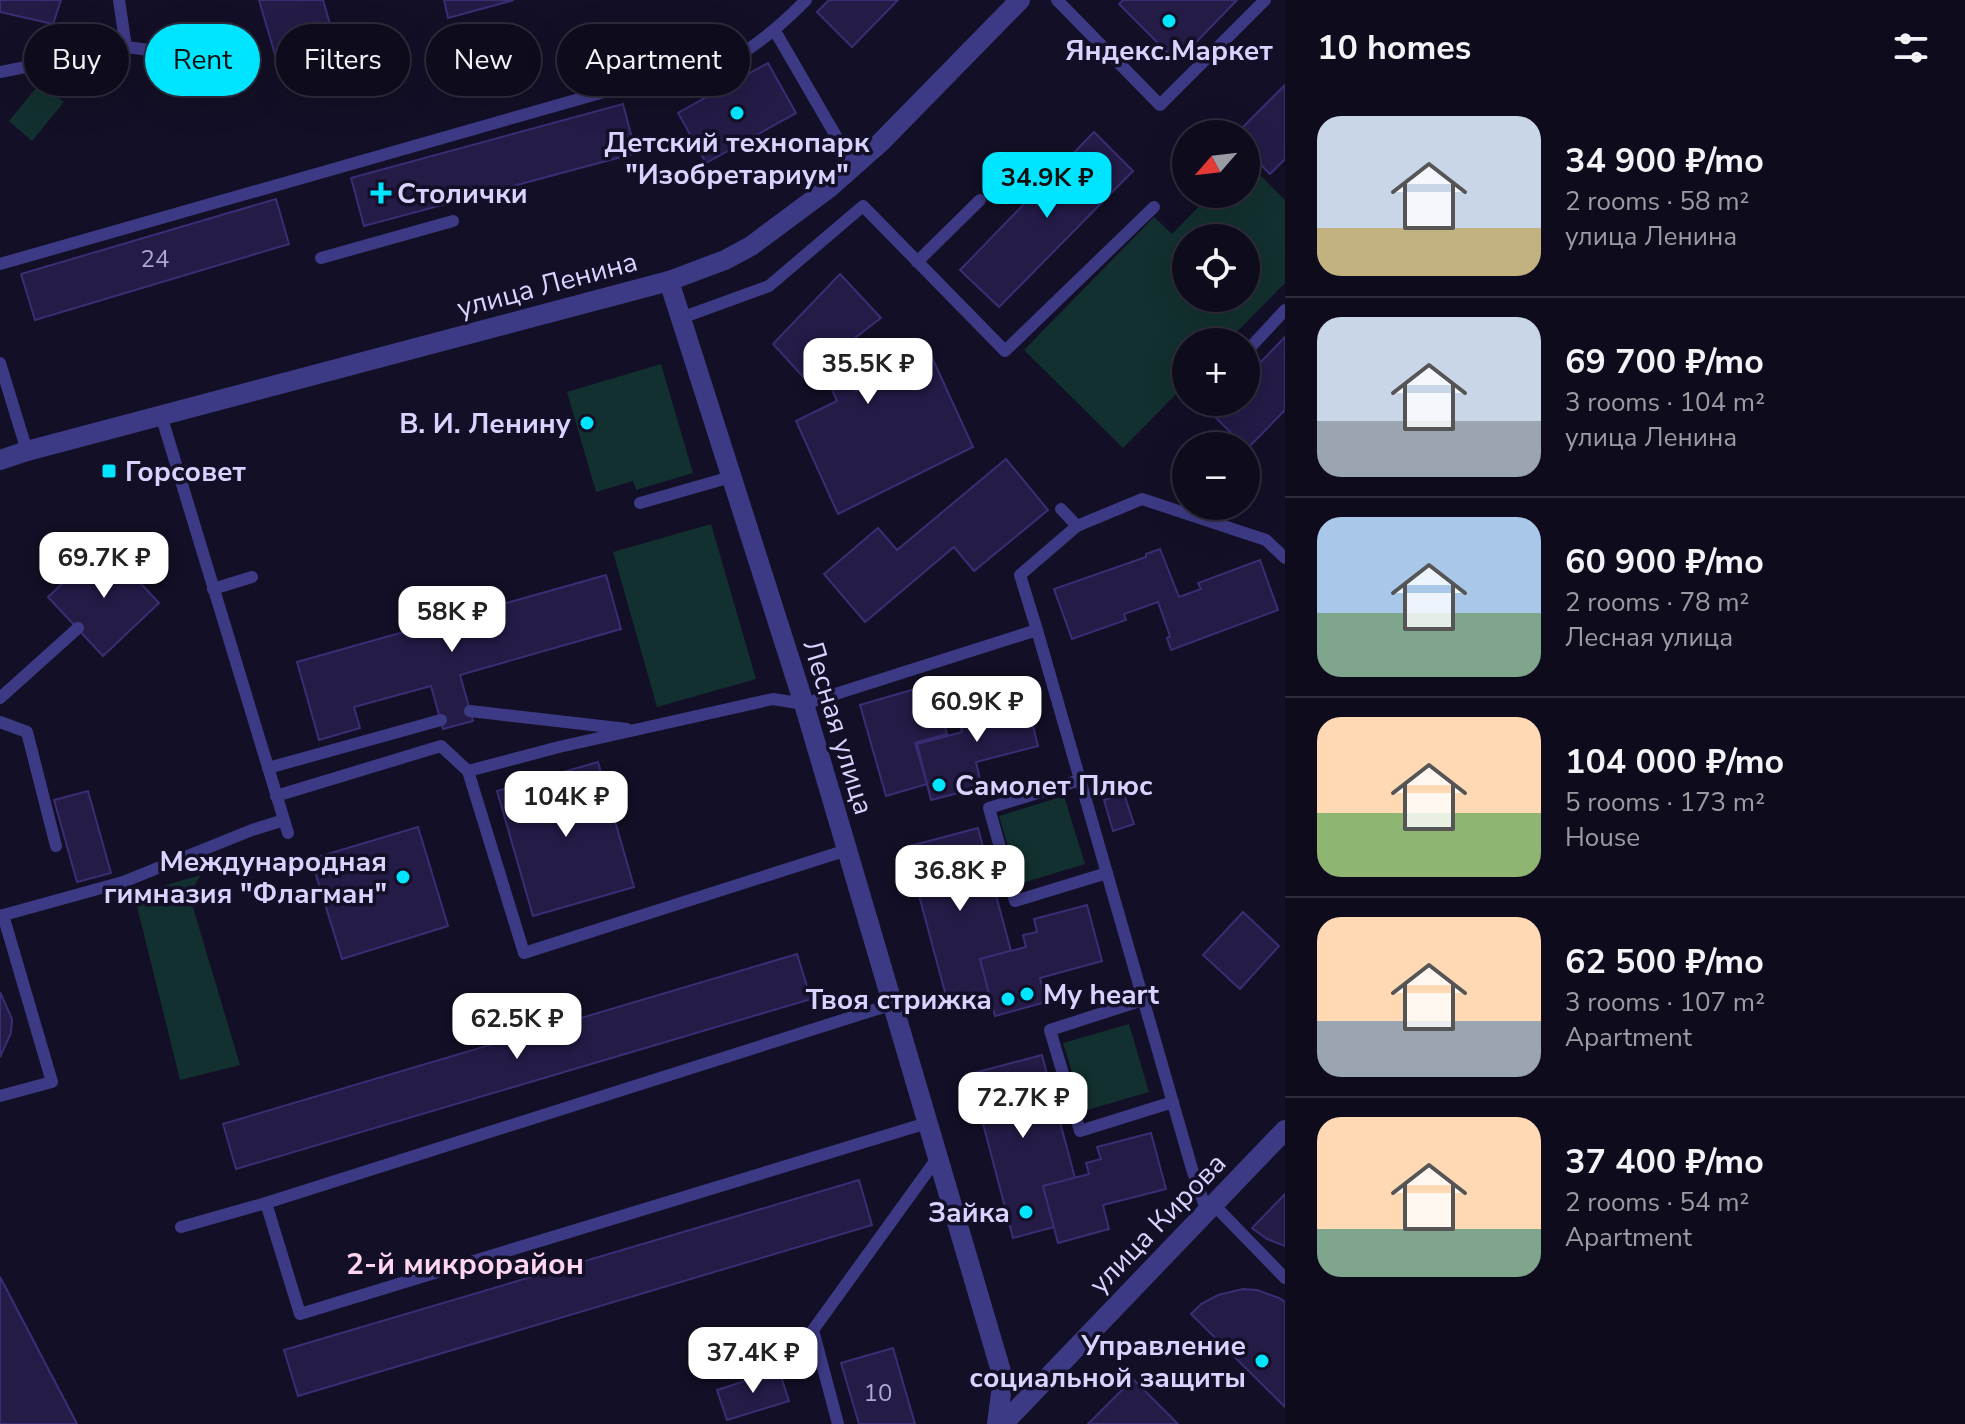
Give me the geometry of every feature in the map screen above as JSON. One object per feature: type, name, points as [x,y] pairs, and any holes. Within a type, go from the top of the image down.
[{"type":"street","name":"улица Ленина","points":[[0,460],[669,281],[725,260],[751,246],[854,167],[1020,0]]},
{"type":"street","name":"Лесная улица","points":[[669,281],[804,704],[1003,1378],[1000,1424]]},
{"type":"street","name":"улица Кирова","points":[[1000,1424],[1285,1130]]},
{"type":"lane","points":[[119,0],[123,24]]},
{"type":"lane","points":[[0,264],[618,88],[654,87],[723,66],[775,31],[806,0]]},
{"type":"lane","points":[[1057,0],[1160,105],[1265,0]]},
{"type":"lane","points":[[775,31],[854,167]]},
{"type":"lane","points":[[0,72],[24,67]]},
{"type":"lane","points":[[917,262],[980,200]]},
{"type":"lane","points":[[681,318],[769,286],[863,206],[1005,351],[1154,207]]},
{"type":"lane","points":[[321,258],[453,221]]},
{"type":"lane","points":[[1260,337],[1285,310]]},
{"type":"lane","points":[[0,363],[27,451]]},
{"type":"lane","points":[[0,1096],[52,1082],[2,915],[123,882],[252,830],[286,827],[161,415]]},
{"type":"lane","points":[[640,503],[731,477]]},
{"type":"lane","points":[[1285,558],[1266,540],[1142,499],[1077,526],[1020,575],[1173,1102],[1211,1208],[1285,1278]]},
{"type":"lane","points":[[1061,509],[1077,526]]},
{"type":"lane","points":[[213,589],[252,577]]},
{"type":"lane","points":[[0,698],[78,628]]},
{"type":"lane","points":[[468,771],[559,747],[773,699],[804,704],[1037,630]]},
{"type":"lane","points":[[470,711],[638,731]]},
{"type":"lane","points":[[268,768],[441,720]]},
{"type":"lane","points":[[0,722],[27,732],[56,846]]},
{"type":"lane","points":[[276,796],[441,746],[468,771],[524,953],[847,850]]},
{"type":"lane","points":[[1080,780],[989,808],[1015,901],[1107,873]]},
{"type":"lane","points":[[1143,1000],[1050,1030],[1080,1131],[1173,1102]]},
{"type":"lane","points":[[181,1227],[266,1203],[893,1004]]},
{"type":"lane","points":[[266,1203],[300,1314],[927,1123]]},
{"type":"lane","points":[[838,1424],[813,1330],[938,1157]]},
{"type":"green space","points":[[29,96],[56,96],[64,102],[32,141],[9,121]]},
{"type":"green space","points":[[1260,175],[1285,200],[1285,283],[1260,308],[1260,224],[1182,224],[1197,208],[1260,208]]},
{"type":"green space","points":[[1154,217],[1172,234],[1172,312],[1256,312],[1241,328],[1172,328],[1172,398],[1123,448],[1024,350]]},
{"type":"green space","points":[[661,364],[693,473],[636,490],[633,481],[596,492],[567,392]]},
{"type":"green space","points":[[711,524],[756,679],[657,707],[613,552]]},
{"type":"green space","points":[[1064,796],[1085,864],[1019,884],[999,816]]},
{"type":"green space","points":[[201,875],[189,894],[240,1065],[180,1080],[134,894]]},
{"type":"green space","points":[[1129,1024],[1149,1092],[1084,1111],[1063,1043]]},
{"type":"building","points":[[0,0],[61,0],[53,24],[0,12]]},
{"type":"building","points":[[259,0],[323,0],[330,24],[276,24],[276,58]]},
{"type":"building","points":[[444,0],[514,0],[448,18]]},
{"type":"building","points":[[829,0],[898,0],[852,47],[817,12]]},
{"type":"building","points":[[1123,0],[1237,0],[1177,62],[1119,4]]},
{"type":"building","name":"Детский технопарк \"Изобретариум\"","points":[[768,63],[796,113],[706,163],[678,113],[709,96],[750,96],[750,73]]},
{"type":"building","points":[[1285,85],[1285,159],[1270,174],[1260,164],[1260,120],[1250,120]]},
{"type":"building","points":[[623,104],[636,153],[364,226],[351,178]]},
{"type":"building","points":[[1094,132],[1133,171],[999,307],[960,270]]},
{"type":"building","points":[[276,199],[289,244],[35,320],[21,274]]},
{"type":"building","points":[[840,274],[881,318],[838,351],[856,391],[931,355],[973,447],[838,514],[796,421],[837,401],[822,366],[805,379],[773,344]]},
{"type":"building","points":[[1285,337],[1285,410],[1260,436],[1260,432],[1230,432],[1214,416],[1260,416],[1260,363]]},
{"type":"building","points":[[1006,459],[1048,510],[974,571],[954,547],[865,622],[824,574],[878,528],[897,550]]},
{"type":"building","points":[[104,544],[159,603],[103,656],[48,597]]},
{"type":"building","points":[[1160,549],[1179,597],[1201,589],[1198,583],[1260,560],[1278,610],[1171,650],[1167,638],[1170,636],[1158,602],[1124,614],[1126,620],[1072,639],[1054,589],[1146,557],[1146,554]]},
{"type":"building","points":[[606,575],[621,629],[460,675],[473,721],[443,729],[431,686],[354,707],[360,728],[319,740],[297,662]]},
{"type":"building","points":[[932,684],[947,734],[915,743],[927,784],[886,796],[860,705]]},
{"type":"building","points":[[1024,690],[1038,746],[976,762],[982,787],[931,800],[917,744],[962,732],[959,720],[973,716],[970,704]]},
{"type":"building","points":[[598,762],[634,887],[533,916],[497,791]]},
{"type":"building","points":[[88,791],[111,873],[77,882],[54,800]]},
{"type":"building","points":[[1124,794],[1134,824],[1113,831],[1104,800]]},
{"type":"building","points":[[418,827],[448,926],[342,959],[311,859]]},
{"type":"building","points":[[978,828],[1011,951],[980,959],[991,1000],[950,1011],[906,847]]},
{"type":"building","points":[[1087,905],[1102,961],[1040,978],[1046,1002],[995,1016],[980,959],[1026,947],[1023,935],[1037,932],[1034,919]]},
{"type":"building","points":[[1243,912],[1279,946],[1240,989],[1203,955]]},
{"type":"building","points":[[797,954],[811,999],[236,1169],[223,1124]]},
{"type":"building","points":[[0,992],[12,1019],[11,1033],[0,1057]]},
{"type":"building","points":[[1042,1055],[1075,1178],[1043,1186],[1054,1227],[1013,1238],[970,1074]]},
{"type":"building","points":[[1151,1133],[1166,1189],[1103,1205],[1109,1229],[1058,1243],[1043,1186],[1089,1174],[1086,1163],[1101,1159],[1097,1147]]},
{"type":"building","points":[[859,1180],[872,1225],[298,1396],[284,1350]]},
{"type":"building","points":[[1285,1194],[1285,1246],[1267,1239],[1252,1228]]},
{"type":"building","points":[[0,1277],[77,1424],[20,1424],[0,1386]]},
{"type":"building","points":[[0,1277],[77,1424],[0,1424]]},
{"type":"building","name":"Управление социальной защиты","points":[[1243,1289],[1257,1290],[1285,1302],[1285,1407],[1191,1314],[1201,1304],[1218,1295]]},
{"type":"building","points":[[893,1348],[915,1424],[859,1424],[841,1363]]},
{"type":"building","points":[[779,1370],[789,1401],[727,1420],[717,1390]]},
{"type":"building","points":[[1133,1379],[1178,1424],[1088,1424]]},
{"type":"place","name":"Яндекс.Маркет","points":[[1169,21]]},
{"type":"place","name":"Детский технопарк \"Изобретариум\"","points":[[737,113]]},
{"type":"place","name":"Столички","points":[[381,193]]},
{"type":"place","name":"В. И. Ленину","points":[[587,423]]},
{"type":"place","name":"Горсовет","points":[[109,471]]},
{"type":"place","name":"Самолет Плюс","points":[[939,785]]},
{"type":"place","name":"Международная гимназия \"Флагман\"","points":[[403,877]]},
{"type":"place","name":"My heart","points":[[1027,994]]},
{"type":"place","name":"Твоя стрижка","points":[[1008,999]]},
{"type":"place","name":"Зайка","points":[[1026,1212]]},
{"type":"place","name":"Управление социальной защиты","points":[[1262,1361]]},
{"type":"district","name":"2-й микрорайон","points":[[465,1264]]}]
